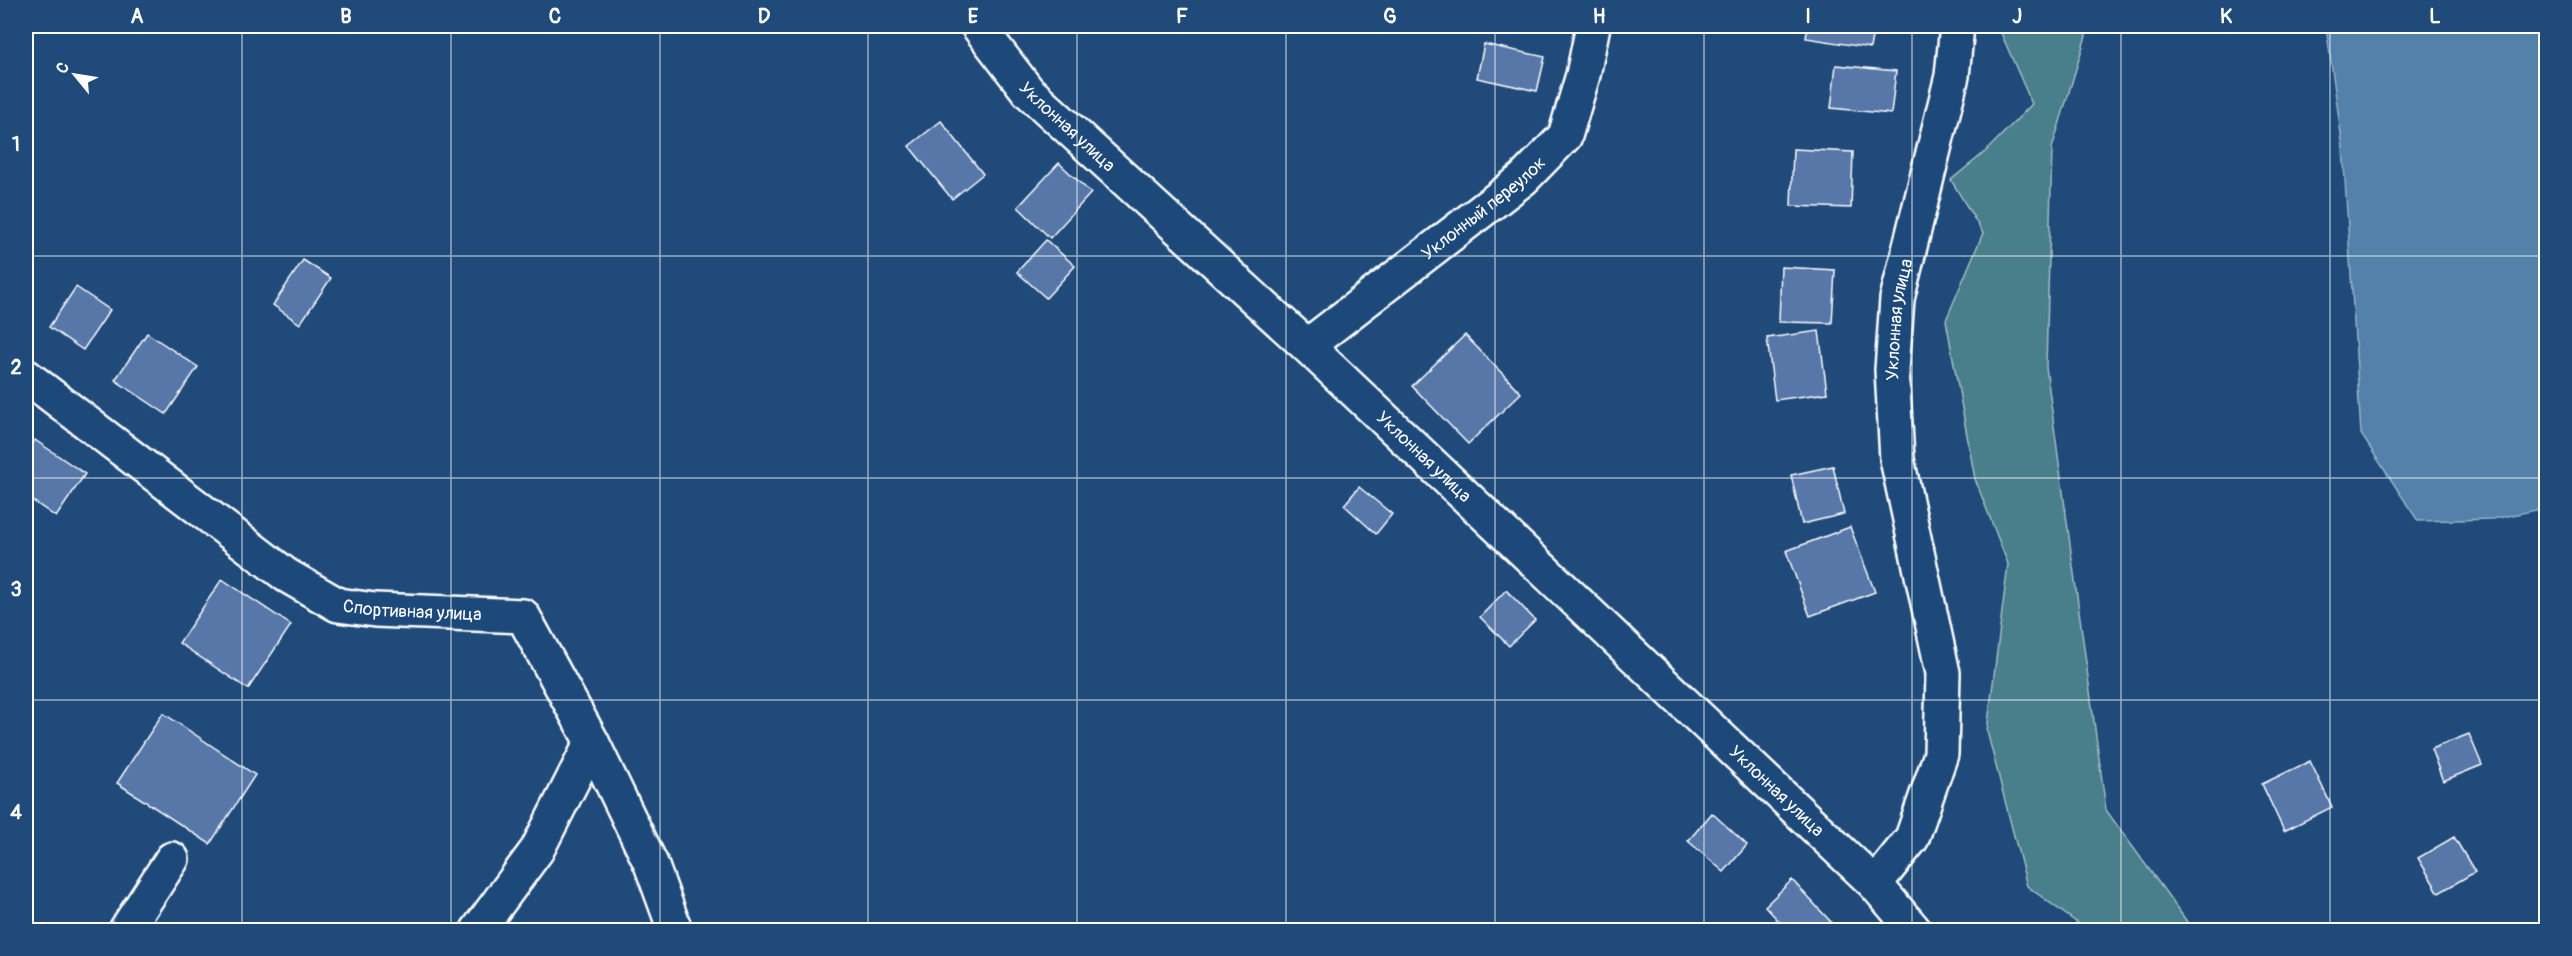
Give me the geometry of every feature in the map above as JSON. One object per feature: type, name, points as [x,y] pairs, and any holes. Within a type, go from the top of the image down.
[{"type":"street","name":"Уклонная улица","points":[[978,26],[1028,91],[1307,346],[1875,884],[1914,930]]},
{"type":"street","name":"Уклонный переулок","points":[[1307,346],[1523,179],[1565,136],[1583,75],[1593,26]]},
{"type":"street","name":"Уклонная улица","points":[[1875,884],[1912,838],[1941,754],[1943,673],[1897,459],[1892,370],[1897,299],[1952,76],[1957,26]]},
{"type":"street","name":"Спортивная улица","points":[[26,376],[286,575],[338,605],[375,610],[523,616],[592,742],[651,864],[675,930]]},
{"type":"street","points":[[478,930],[537,850],[592,742]]},
{"type":"street","points":[[126,930],[172,859]]},
{"type":"green space","points":[[1998,26],[2089,26],[2052,148],[2046,367],[2106,810],[2193,930],[2087,930],[2027,886],[1987,731],[2008,564],[1975,479],[1946,320],[1983,233],[1951,180],[1985,152],[2032,104]]},
{"type":"water","points":[[2326,26],[2545,26],[2546,508],[2493,519],[2418,521],[2361,434],[2343,148]]},
{"type":"building","points":[[1808,26],[1874,26],[1870,48],[1806,38]]},
{"type":"building","points":[[1484,44],[1545,57],[1537,91],[1477,78]]},
{"type":"building","points":[[1836,65],[1896,71],[1891,114],[1831,108]]},
{"type":"building","points":[[941,121],[983,174],[952,199],[909,146]]},
{"type":"building","points":[[1793,149],[1853,152],[1851,208],[1791,206]]},
{"type":"building","points":[[1059,163],[1091,193],[1050,238],[1018,207]]},
{"type":"building","points":[[1046,240],[1075,266],[1046,298],[1017,272]]},
{"type":"building","points":[[303,260],[331,278],[300,324],[273,305]]},
{"type":"building","points":[[1781,267],[1835,270],[1832,323],[1779,322]]},
{"type":"building","points":[[76,287],[110,310],[83,350],[49,327]]},
{"type":"building","points":[[1819,331],[1827,393],[1775,400],[1767,338]]},
{"type":"building","points":[[147,333],[198,367],[166,414],[115,380]]},
{"type":"building","points":[[1465,335],[1521,393],[1468,444],[1412,386]]},
{"type":"building","points":[[35,440],[85,474],[56,517],[26,496],[26,453]]},
{"type":"building","points":[[1833,466],[1844,514],[1802,524],[1791,475]]},
{"type":"building","points":[[1359,487],[1392,514],[1376,534],[1344,505]]},
{"type":"building","points":[[1850,527],[1875,592],[1810,616],[1786,551]]},
{"type":"building","points":[[222,579],[291,625],[248,689],[179,643]]},
{"type":"building","points":[[1506,590],[1535,620],[1509,646],[1480,617]]},
{"type":"building","points":[[163,713],[255,775],[210,844],[117,783]]},
{"type":"building","points":[[2469,734],[2482,765],[2443,781],[2431,749]]},
{"type":"building","points":[[2310,761],[2332,807],[2284,831],[2262,784]]},
{"type":"building","points":[[1712,813],[1747,845],[1724,872],[1688,841]]},
{"type":"building","points":[[2454,837],[2475,872],[2439,893],[2418,858]]},
{"type":"building","points":[[1792,880],[1831,922],[1822,930],[1787,930],[1765,906]]}]
